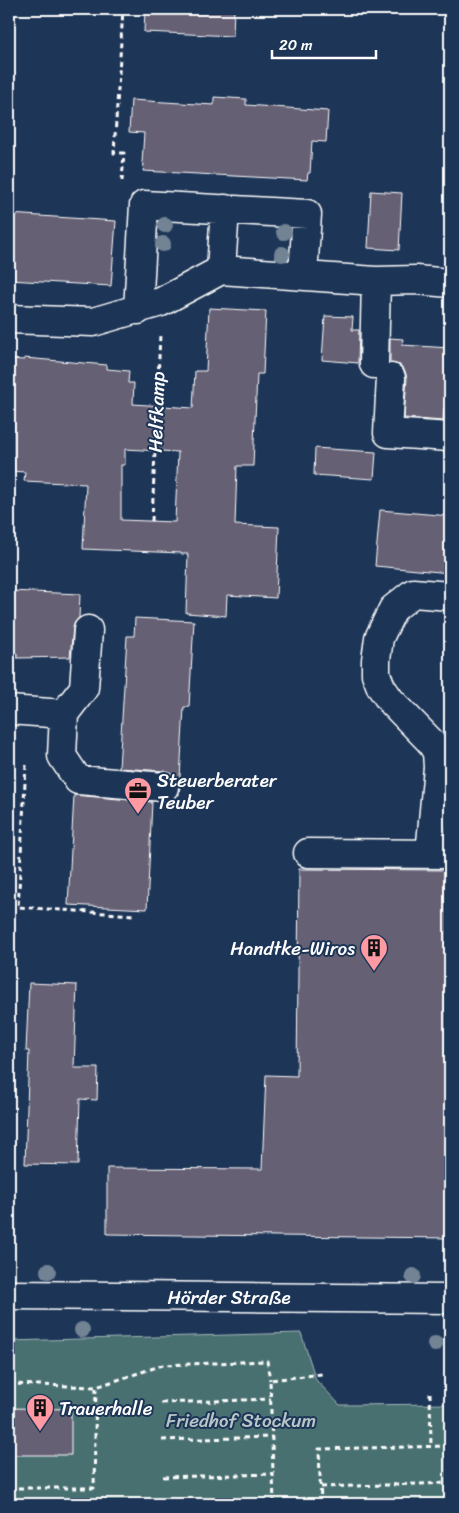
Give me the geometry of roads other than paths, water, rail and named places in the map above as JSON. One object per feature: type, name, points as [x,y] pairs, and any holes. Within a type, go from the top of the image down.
[{"type":"street","points":[[150,306],[144,205],[307,214],[303,275]]},
{"type":"street","points":[[221,270],[225,209]]},
{"type":"street","points":[[9,319],[94,322],[150,306],[221,270],[376,281],[416,280],[450,282]]},
{"type":"street","points":[[376,281],[388,433],[450,437]]},
{"type":"street","points":[[308,853],[440,854],[437,752],[430,741],[390,700],[381,687],[376,674],[376,660],[379,638],[393,609],[413,592],[450,596]]},
{"type":"street","points":[[88,630],[84,688],[64,714],[62,756],[78,780],[164,787]]},
{"type":"street","points":[[9,710],[64,714]]},
{"type":"street","name":"Hörder Straße","points":[[9,1296],[450,1299]]},
{"type":"place","name":"Steuerberater Teuber","points":[[138,815]]},
{"type":"place","name":"Handtke-Wiros","points":[[374,972]]},
{"type":"place","name":"Trauerhalle","points":[[40,1432]]},
{"type":"park label","name":"Friedhof Stockum","points":[[241,1420]]}]
